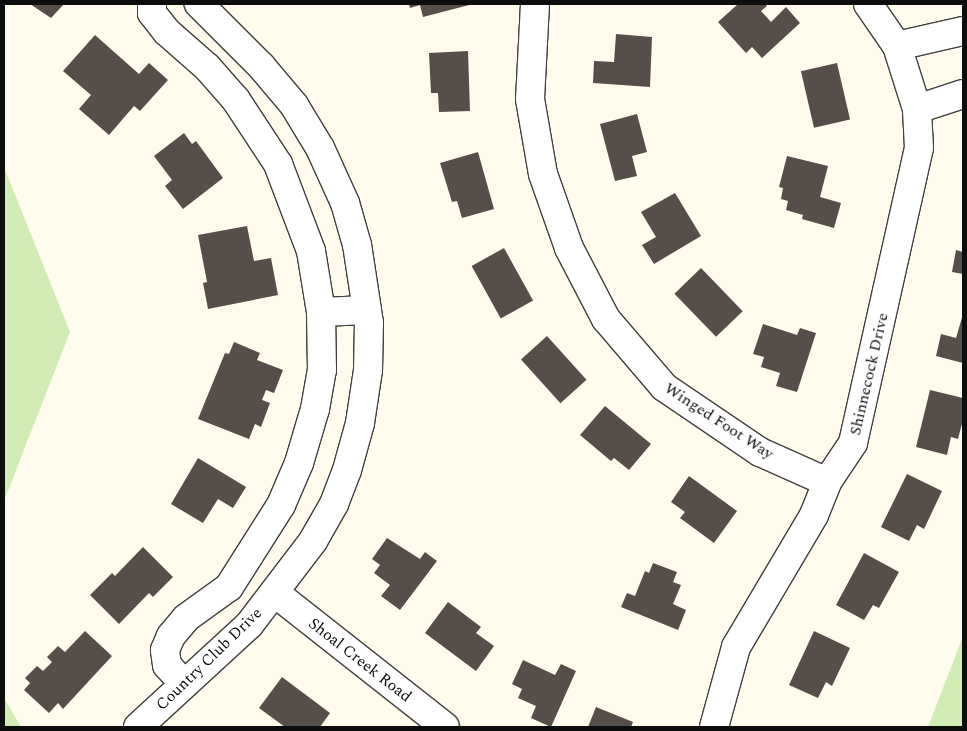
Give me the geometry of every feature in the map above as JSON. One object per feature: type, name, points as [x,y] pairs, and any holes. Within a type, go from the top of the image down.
[{"type":"street","points":[[152,4],[152,13],[167,32],[207,68],[236,100],[278,164],[310,251],[321,312],[322,370],[315,409],[299,463],[281,504],[229,587],[186,618],[171,636],[164,650],[167,665],[184,684]]},
{"type":"street","name":"Country Club Drive","points":[[138,727],[249,624],[275,593],[313,541],[334,504],[347,470],[360,423],[368,370],[367,310],[355,237],[345,204],[320,148],[294,105],[261,66],[199,4]]},
{"type":"street","name":"Winged Foot Way","points":[[534,4],[530,99],[544,174],[569,248],[606,319],[664,387],[760,452],[826,482]]},
{"type":"street","name":"Shinnecock Drive","points":[[714,727],[736,647],[814,515],[826,482],[853,443],[919,148],[917,109],[897,46],[868,4]]},
{"type":"street","points":[[897,46],[963,31]]},
{"type":"street","points":[[917,109],[963,94]]},
{"type":"street","points":[[321,312],[367,310]]},
{"type":"street","name":"Shoal Creek Road","points":[[275,593],[445,727]]},
{"type":"green space","points":[[4,167],[70,332],[4,501]]},
{"type":"green space","points":[[963,636],[963,727],[928,727]]},
{"type":"green space","points":[[4,698],[21,727],[4,727]]},
{"type":"building","points":[[30,4],[64,4],[51,18]]},
{"type":"building","points":[[409,4],[473,4],[423,17],[420,5],[410,8]]},
{"type":"building","points":[[738,4],[765,4],[767,6],[761,11],[771,22],[786,7],[800,23],[762,58],[752,47],[746,53],[718,22]]},
{"type":"building","points":[[616,34],[652,37],[650,87],[593,83],[594,61],[614,62]]},
{"type":"building","points":[[95,35],[139,74],[149,63],[168,80],[140,111],[134,106],[109,135],[79,109],[91,95],[63,71]]},
{"type":"building","points":[[468,51],[470,111],[439,112],[438,93],[431,93],[429,53]]},
{"type":"building","points":[[837,63],[850,120],[814,128],[801,71]]},
{"type":"building","points":[[637,114],[647,152],[632,156],[637,176],[615,181],[600,124]]},
{"type":"building","points":[[184,133],[192,144],[196,141],[223,178],[183,209],[165,186],[172,180],[154,156]]},
{"type":"building","points":[[478,152],[494,209],[462,218],[457,201],[452,202],[440,163]]},
{"type":"building","points":[[787,156],[828,166],[820,197],[841,203],[834,228],[802,219],[803,215],[786,210],[788,201],[781,199],[783,188],[779,187]]},
{"type":"building","points":[[675,193],[701,236],[654,264],[642,245],[656,237],[641,212]]},
{"type":"building","points":[[247,226],[254,261],[271,258],[278,295],[208,309],[203,283],[207,282],[198,235]]},
{"type":"building","points":[[504,248],[533,300],[501,318],[472,266]]},
{"type":"building","points":[[956,250],[963,252],[963,274],[952,272]]},
{"type":"building","points":[[701,268],[743,311],[716,337],[674,294]]},
{"type":"building","points":[[963,314],[963,363],[936,356],[941,334],[956,338]]},
{"type":"building","points":[[763,324],[797,335],[800,328],[816,333],[797,392],[776,386],[780,373],[761,367],[764,357],[753,354]]},
{"type":"building","points":[[547,336],[586,380],[560,403],[521,359]]},
{"type":"building","points":[[234,342],[260,353],[257,360],[283,370],[274,393],[266,390],[262,400],[270,403],[261,427],[255,424],[249,439],[198,419],[225,353],[229,354]]},
{"type":"building","points":[[930,390],[963,398],[963,420],[958,439],[951,437],[947,455],[916,447]]},
{"type":"building","points":[[605,406],[651,444],[629,470],[614,458],[611,461],[580,435]]},
{"type":"building","points":[[198,458],[246,487],[233,508],[218,499],[203,523],[171,504]]},
{"type":"building","points":[[907,474],[942,491],[924,529],[917,525],[909,541],[881,527]]},
{"type":"building","points":[[689,476],[737,511],[714,543],[680,518],[685,512],[671,502]]},
{"type":"building","points":[[387,538],[420,559],[425,552],[437,561],[400,610],[381,596],[390,585],[374,573],[380,565],[372,559]]},
{"type":"building","points":[[143,547],[173,577],[153,597],[149,593],[119,624],[90,595],[112,573],[115,576]]},
{"type":"building","points":[[864,553],[899,572],[879,608],[873,605],[864,620],[836,605]]},
{"type":"building","points":[[653,563],[677,572],[673,582],[681,585],[673,604],[686,610],[678,630],[621,607],[627,593],[635,596],[645,571],[649,573]]},
{"type":"building","points":[[448,602],[481,627],[476,633],[494,646],[476,671],[425,633]]},
{"type":"building","points":[[85,631],[112,656],[63,709],[58,703],[49,713],[24,690],[30,683],[25,678],[37,666],[43,671],[52,662],[47,657],[58,646],[65,652]]},
{"type":"building","points":[[814,631],[850,648],[832,686],[826,682],[818,698],[789,685]]},
{"type":"building","points":[[523,660],[555,675],[561,664],[576,671],[551,727],[531,718],[536,706],[518,698],[522,689],[512,684]]},
{"type":"building","points":[[282,677],[330,713],[320,727],[285,727],[259,708]]},
{"type":"building","points":[[596,707],[633,722],[631,727],[588,727]]}]
